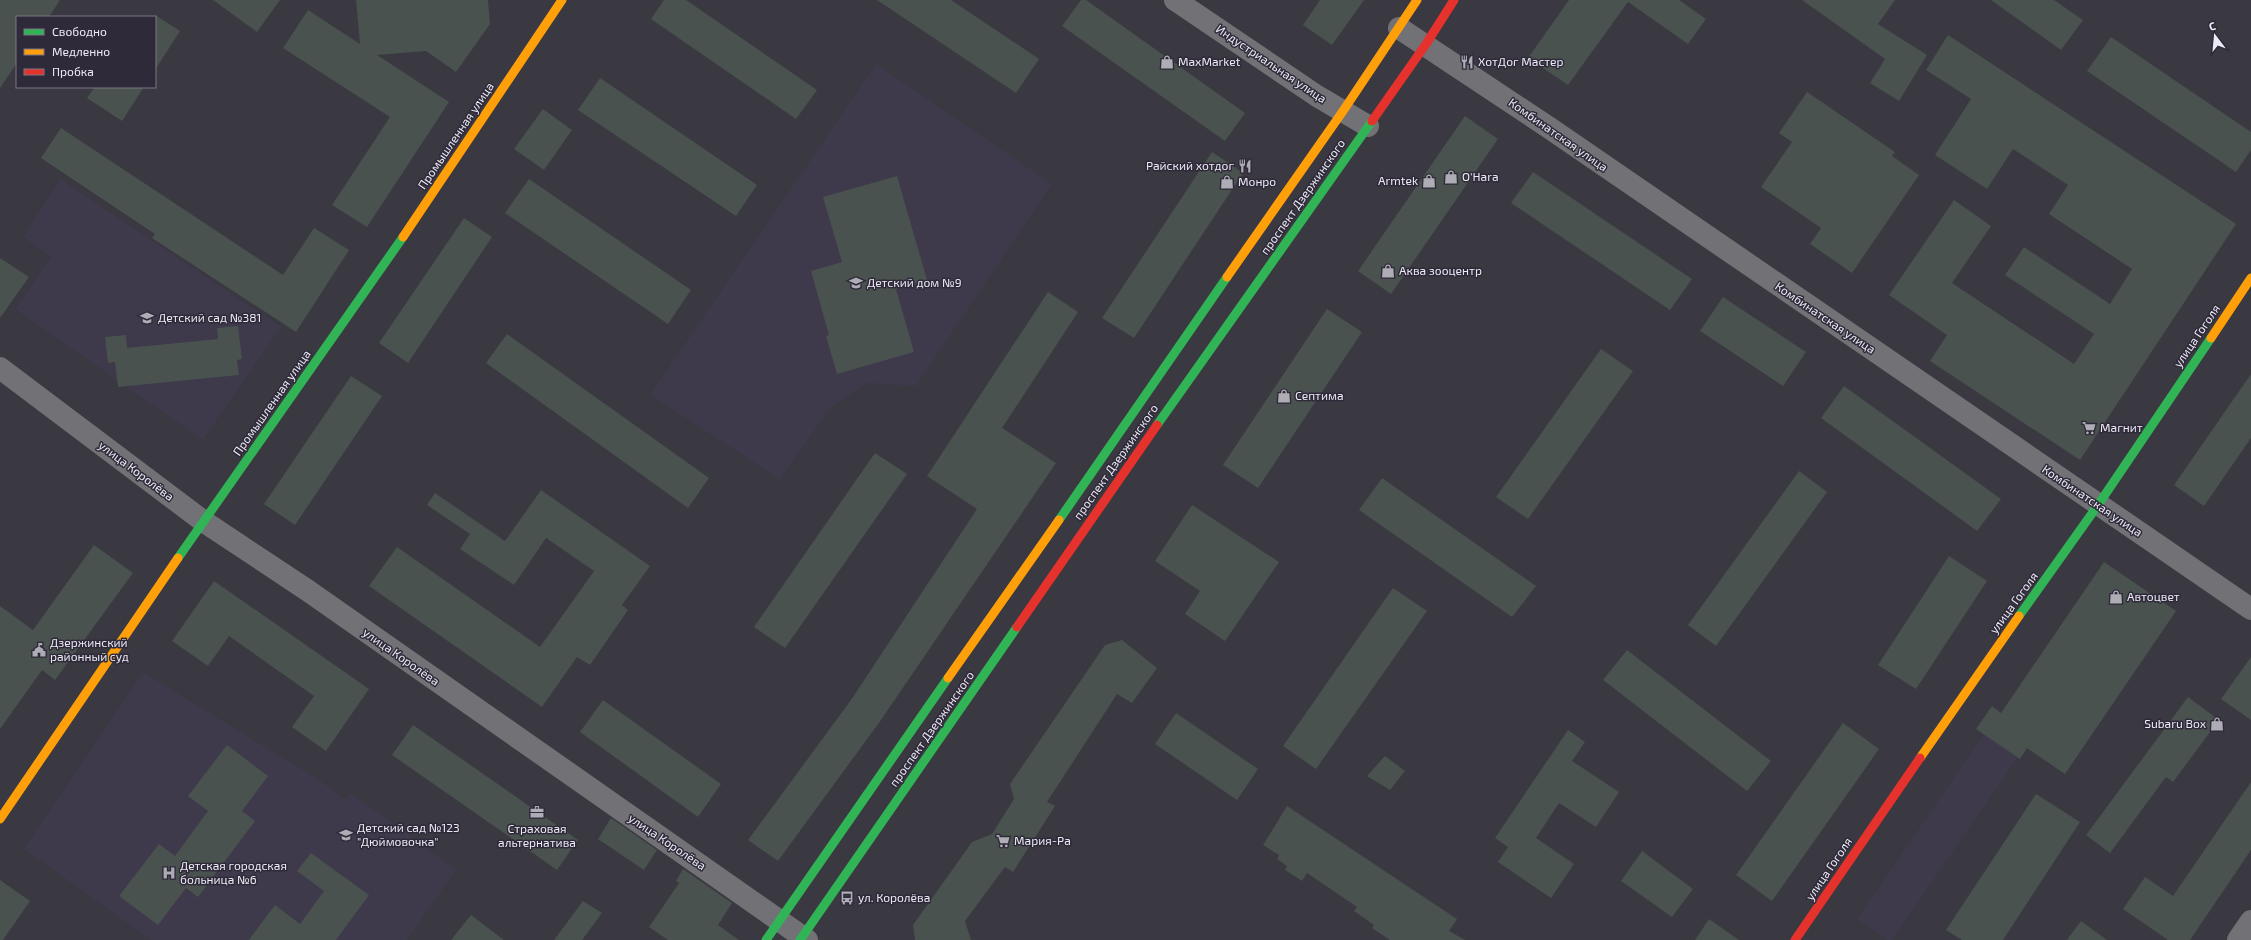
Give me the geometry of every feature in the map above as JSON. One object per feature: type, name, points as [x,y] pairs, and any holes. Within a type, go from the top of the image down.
[{"type":"main road","name":"Промышленная улица","points":[[0,819],[203,521],[387,260],[562,0]]},
{"type":"main road","name":"проспект Дзержинского","points":[[766,940],[780,922],[1343,111],[1417,0]]},
{"type":"main road","name":"проспект Дзержинского","points":[[803,939],[1152,432],[1426,44],[1454,0]]},
{"type":"main road","name":"улица Гоголя","points":[[1795,940],[1951,712],[2098,505],[2251,278]]},
{"type":"street","name":"Индустриальная улица","points":[[1175,0],[1317,96],[1368,126]]},
{"type":"street","name":"Комбинатская улица","points":[[1399,28],[1426,44],[2251,609]]},
{"type":"street","name":"улица Королёва","points":[[0,368],[203,521],[307,590],[803,939]]},
{"type":"street","points":[[2238,940],[2251,921]]},
{"type":"shaded area","name":"Детский дом №9","points":[[876,64],[1052,184],[916,386],[867,383],[831,407],[780,479],[650,395]]},
{"type":"shaded area","name":"Детский сад №381","points":[[60,179],[281,327],[203,440],[15,309],[51,257],[23,237]]},
{"type":"shaded area","points":[[143,672],[321,781],[344,799],[351,793],[456,870],[407,940],[151,940],[24,849]]},
{"type":"shaded area","points":[[1984,734],[2018,757],[1892,940],[1887,940],[1857,919]]},
{"type":"building","points":[[0,0],[60,0],[50,16],[16,16],[16,64],[0,88]]},
{"type":"building","points":[[213,0],[280,0],[257,32]]},
{"type":"building","points":[[356,0],[488,0],[490,24],[456,72],[426,51],[377,55],[449,102],[367,227],[332,205],[390,117],[283,48],[308,10],[360,44]]},
{"type":"building","points":[[664,0],[686,0],[817,90],[796,119],[651,19]]},
{"type":"building","points":[[877,0],[951,0],[1039,59],[1016,93]]},
{"type":"building","points":[[1081,0],[1086,0],[1245,113],[1225,141],[1062,26]]},
{"type":"building","points":[[1320,0],[1364,0],[1332,45],[1303,25]]},
{"type":"building","points":[[1569,0],[1679,0],[1706,19],[1688,44],[1628,2],[1568,85],[1528,58]]},
{"type":"building","points":[[1802,0],[1895,0],[1878,24],[1927,55],[1899,101],[1870,83],[1885,59]]},
{"type":"building","points":[[1991,0],[2054,0],[2083,20],[2061,50]]},
{"type":"building","points":[[155,15],[180,31],[156,68],[156,16]]},
{"type":"building","points":[[1948,35],[2236,224],[2080,460],[1930,361],[1947,335],[1889,295],[1954,200],[1991,226],[1952,283],[2074,364],[2094,334],[2005,275],[2024,247],[2110,304],[2132,269],[2049,214],[2068,185],[2013,149],[1987,189],[1935,155],[1971,99],[1926,70]]},
{"type":"building","points":[[2111,37],[2251,132],[2251,150],[2236,172],[2087,71]]},
{"type":"building","points":[[600,78],[757,185],[736,216],[578,110]]},
{"type":"building","points":[[94,88],[143,88],[122,121],[87,98]]},
{"type":"building","points":[[1807,92],[1895,152],[1892,156],[1919,175],[1852,273],[1810,244],[1821,228],[1761,187],[1792,142],[1779,133]]},
{"type":"building","points":[[543,109],[572,130],[544,170],[514,149]]},
{"type":"building","points":[[1465,116],[1498,139],[1391,294],[1358,271]]},
{"type":"building","points":[[61,128],[283,275],[314,228],[349,250],[296,332],[152,238],[155,234],[41,158]]},
{"type":"building","points":[[1212,152],[1243,173],[1134,338],[1102,318]]},
{"type":"building","points":[[1533,172],[1692,279],[1670,310],[1511,203]]},
{"type":"building","points":[[897,176],[927,280],[896,289],[914,352],[837,374],[826,336],[829,335],[811,271],[842,262],[823,197]]},
{"type":"building","points":[[529,179],[691,290],[668,324],[505,213]]},
{"type":"building","points":[[464,218],[492,237],[408,363],[379,343]]},
{"type":"building","points":[[0,258],[29,277],[0,318]]},
{"type":"building","points":[[1048,292],[1078,312],[1002,428],[1056,463],[881,720],[778,861],[748,840],[851,700],[977,509],[927,476]]},
{"type":"building","points":[[1723,297],[1806,352],[1783,386],[1700,331]]},
{"type":"building","points":[[1327,309],[1362,332],[1258,488],[1223,465]]},
{"type":"building","points":[[238,326],[242,359],[237,360],[239,375],[118,387],[115,362],[108,363],[105,337],[126,335],[127,348],[218,339],[217,328]]},
{"type":"building","points":[[507,334],[709,478],[688,508],[486,363]]},
{"type":"building","points":[[1601,349],[1633,371],[1528,519],[1496,497]]},
{"type":"building","points":[[2251,374],[2251,438],[2204,506],[2174,485]]},
{"type":"building","points":[[351,376],[382,396],[295,525],[264,504]]},
{"type":"building","points":[[1844,386],[2001,499],[1977,531],[1821,418]]},
{"type":"building","points":[[875,453],[907,474],[785,648],[754,627]]},
{"type":"building","points":[[1799,471],[1827,492],[1716,646],[1688,625]]},
{"type":"building","points":[[1382,478],[1536,586],[1512,617],[1359,510]]},
{"type":"building","points":[[541,490],[650,566],[622,605],[628,610],[590,665],[577,657],[542,707],[369,586],[397,547],[540,647],[594,571],[546,538],[514,585],[460,549],[470,534],[427,505],[435,493],[505,541]]},
{"type":"building","points":[[1192,505],[1279,562],[1225,641],[1185,614],[1200,591],[1155,561]]},
{"type":"building","name":"Дзержинский районный суд","points":[[94,545],[133,573],[55,680],[42,670],[0,729],[0,606],[33,630]]},
{"type":"building","points":[[1949,556],[1987,581],[1916,689],[1878,665]]},
{"type":"building","points":[[2104,562],[2176,611],[2065,774],[2027,748],[2020,759],[1976,729],[1992,706],[2001,713]]},
{"type":"building","points":[[214,581],[369,689],[326,751],[292,727],[314,696],[229,636],[208,666],[172,641]]},
{"type":"building","points":[[1393,588],[1427,611],[1316,769],[1283,746]]},
{"type":"building","points":[[1122,640],[1157,668],[1132,703],[1117,694],[1047,802],[1055,806],[1013,872],[1005,867],[965,921],[971,940],[915,940],[913,925],[972,842],[992,834],[1014,799],[1010,784],[1105,645]]},
{"type":"building","points":[[1627,650],[1771,761],[1747,791],[1603,680]]},
{"type":"building","points":[[2251,657],[2251,720],[2221,699]]},
{"type":"building","points":[[2188,697],[2219,720],[2173,782],[2166,777],[2110,853],[2086,835]]},
{"type":"building","points":[[603,700],[721,784],[698,817],[580,732]]},
{"type":"building","points":[[1176,713],[1258,769],[1237,800],[1155,744]]},
{"type":"building","points":[[1843,723],[1879,749],[1772,901],[1736,875]]},
{"type":"building","points":[[413,725],[578,840],[557,870],[392,755]]},
{"type":"building","points":[[1568,730],[1585,742],[1572,761],[1619,792],[1596,827],[1559,803],[1536,838],[1574,864],[1551,898],[1498,862],[1508,847],[1495,838]]},
{"type":"building","points":[[227,745],[268,776],[242,811],[255,821],[198,897],[186,888],[158,925],[119,896],[159,844],[175,856],[208,811],[188,796]]},
{"type":"building","points":[[1385,756],[1405,771],[1390,790],[1367,776]]},
{"type":"building","points":[[2251,782],[2251,850],[2190,940],[2168,940],[2123,909],[2145,877],[2173,896]]},
{"type":"building","points":[[2036,794],[2080,822],[2003,940],[1962,940],[1946,930]]},
{"type":"building","points":[[1287,806],[1457,919],[1449,931],[1465,940],[1390,940],[1372,928],[1374,925],[1354,911],[1357,907],[1307,873],[1302,881],[1285,870],[1287,866],[1277,859],[1279,855],[1263,845]]},
{"type":"building","points":[[611,818],[657,850],[644,870],[598,839]]},
{"type":"building","points":[[1642,851],[1693,889],[1672,917],[1621,881]]},
{"type":"building","name":"Детский сад №123 \"Дюймовочка\"","points":[[311,853],[369,895],[336,940],[249,940],[275,905],[300,924],[324,891],[297,871]]},
{"type":"building","points":[[683,869],[732,903],[718,925],[739,940],[668,940],[649,927],[679,883],[676,881]]},
{"type":"building","points":[[0,880],[30,901],[3,940],[0,940]]},
{"type":"building","points":[[583,901],[602,913],[582,940],[554,940]]},
{"type":"building","points":[[471,915],[504,940],[451,940]]},
{"type":"building","points":[[1709,919],[1739,940],[1695,940]]},
{"type":"building","points":[[2081,921],[2107,940],[2067,940]]},
{"type":"traffic: fast","points":[[1157,425],[1372,121]]},
{"type":"traffic: fast","points":[[178,558],[403,237]]},
{"type":"traffic: fast","points":[[1059,520],[1227,277]]},
{"type":"traffic: fast","points":[[2019,616],[2098,505],[2211,338]]},
{"type":"traffic: fast","points":[[800,940],[1017,627]]},
{"type":"traffic: fast","points":[[766,940],[948,678]]},
{"type":"traffic: slow","points":[[403,237],[562,0]]},
{"type":"traffic: slow","points":[[1227,277],[1343,111],[1417,0]]},
{"type":"traffic: slow","points":[[2211,338],[2251,278]]},
{"type":"traffic: slow","points":[[948,678],[1059,520]]},
{"type":"traffic: slow","points":[[0,819],[178,558]]},
{"type":"traffic: slow","points":[[1920,758],[2019,616]]},
{"type":"traffic: jam","points":[[1372,121],[1426,44],[1454,0]]},
{"type":"traffic: jam","points":[[1017,627],[1157,425]]},
{"type":"traffic: jam","points":[[1795,940],[1920,758]]},
{"type":"place","name":"MaxMarket","points":[[1167,62]]},
{"type":"place","name":"ХотДог Мастер","points":[[1467,62]]},
{"type":"place","name":"Райский хотдог","points":[[1245,166]]},
{"type":"place","name":"O'Hara","points":[[1451,177]]},
{"type":"place","name":"Armtek","points":[[1429,181]]},
{"type":"place","name":"Монро","points":[[1227,182]]},
{"type":"place","name":"Аква зооцентр","points":[[1388,271]]},
{"type":"place","name":"Детский дом №9","points":[[856,283]]},
{"type":"place","name":"Детский сад №381","points":[[147,318]]},
{"type":"place","name":"Септима","points":[[1284,396]]},
{"type":"place","name":"Магнит","points":[[2089,428]]},
{"type":"place","name":"Автоцвет","points":[[2116,597]]},
{"type":"place","name":"Дзержинский районный суд","points":[[39,650]]},
{"type":"place","name":"Subaru Box","points":[[2217,724]]},
{"type":"place","name":"Страховая альтернатива","points":[[537,812]]},
{"type":"place","name":"Детский сад №123 \"Дюймовочка\"","points":[[346,835]]},
{"type":"place","name":"Мария-Ра","points":[[1003,841]]},
{"type":"place","name":"Детская городская больница №6","points":[[169,873]]},
{"type":"place","name":"ул. Королёва","points":[[847,898]]}]
